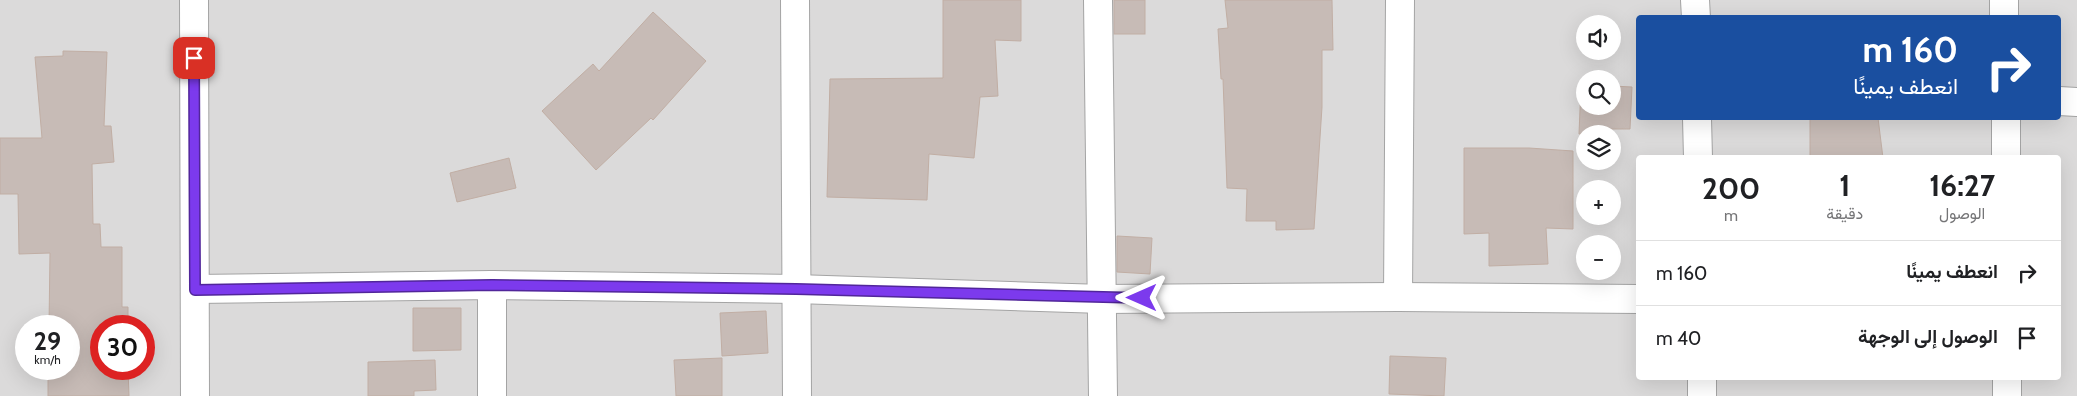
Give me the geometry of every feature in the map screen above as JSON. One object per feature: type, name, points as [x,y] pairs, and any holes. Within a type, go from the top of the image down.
[{"type":"street","points":[[194,0],[195,396]]},
{"type":"street","points":[[795,0],[797,396]]},
{"type":"street","points":[[1098,0],[1103,396]]},
{"type":"street","points":[[1398,297],[1400,0]]},
{"type":"street","points":[[1695,0],[1696,15]]},
{"type":"street","points":[[2004,0],[2004,15]]},
{"type":"street","points":[[2061,101],[2077,102]]},
{"type":"street","points":[[1698,120],[1698,155]]},
{"type":"street","points":[[2006,120],[2006,155]]},
{"type":"street","points":[[195,290],[492,285],[796,289],[1103,298],[1398,297],[1636,299]]},
{"type":"street","points":[[492,285],[492,396]]},
{"type":"street","points":[[1702,380],[1702,396]]},
{"type":"street","points":[[2007,380],[2007,396]]},
{"type":"shaded area","points":[[0,0],[2077,0],[2077,396],[0,396]]},
{"type":"building","points":[[943,0],[1021,0],[1021,41],[995,40],[998,96],[980,97],[974,158],[929,154],[927,200],[827,197],[830,79],[943,78]]},
{"type":"building","points":[[1114,0],[1145,0],[1145,34],[1114,34]]},
{"type":"building","points":[[1225,0],[1332,0],[1333,50],[1322,50],[1322,107],[1314,229],[1276,230],[1276,221],[1246,221],[1247,189],[1227,188],[1223,79],[1221,79],[1218,29],[1228,28]]},
{"type":"building","points":[[653,12],[706,61],[653,120],[651,118],[596,170],[542,111],[593,64],[599,71]]},
{"type":"building","points":[[63,51],[107,52],[104,126],[111,126],[114,162],[92,164],[93,224],[100,224],[101,247],[122,247],[122,307],[128,307],[128,315],[90,315],[90,380],[128,380],[129,396],[48,396],[48,380],[80,380],[80,315],[49,315],[50,253],[19,254],[18,194],[0,194],[0,138],[42,138],[35,57],[63,56]]},
{"type":"building","points":[[1621,86],[1632,87],[1630,129],[1621,129],[1621,125],[1579,125],[1580,115],[1621,115]]},
{"type":"building","points":[[1810,120],[1878,120],[1883,155],[1810,155]]},
{"type":"building","points":[[1464,148],[1529,148],[1573,151],[1573,229],[1546,228],[1548,264],[1489,266],[1489,233],[1464,234]]},
{"type":"building","points":[[509,158],[516,188],[457,202],[450,173]]},
{"type":"building","points":[[1117,236],[1152,238],[1150,274],[1117,272]]},
{"type":"building","points":[[413,308],[461,308],[461,350],[413,351]]},
{"type":"building","points":[[766,311],[768,353],[722,356],[720,313]]},
{"type":"building","points":[[1390,356],[1446,358],[1444,396],[1389,394]]},
{"type":"building","points":[[722,358],[722,396],[676,396],[674,360]]},
{"type":"building","points":[[435,360],[436,390],[414,391],[414,396],[368,396],[368,362]]},
{"type":"route","points":[[194,58],[195,290],[492,285],[796,289],[1142,298]]}]
